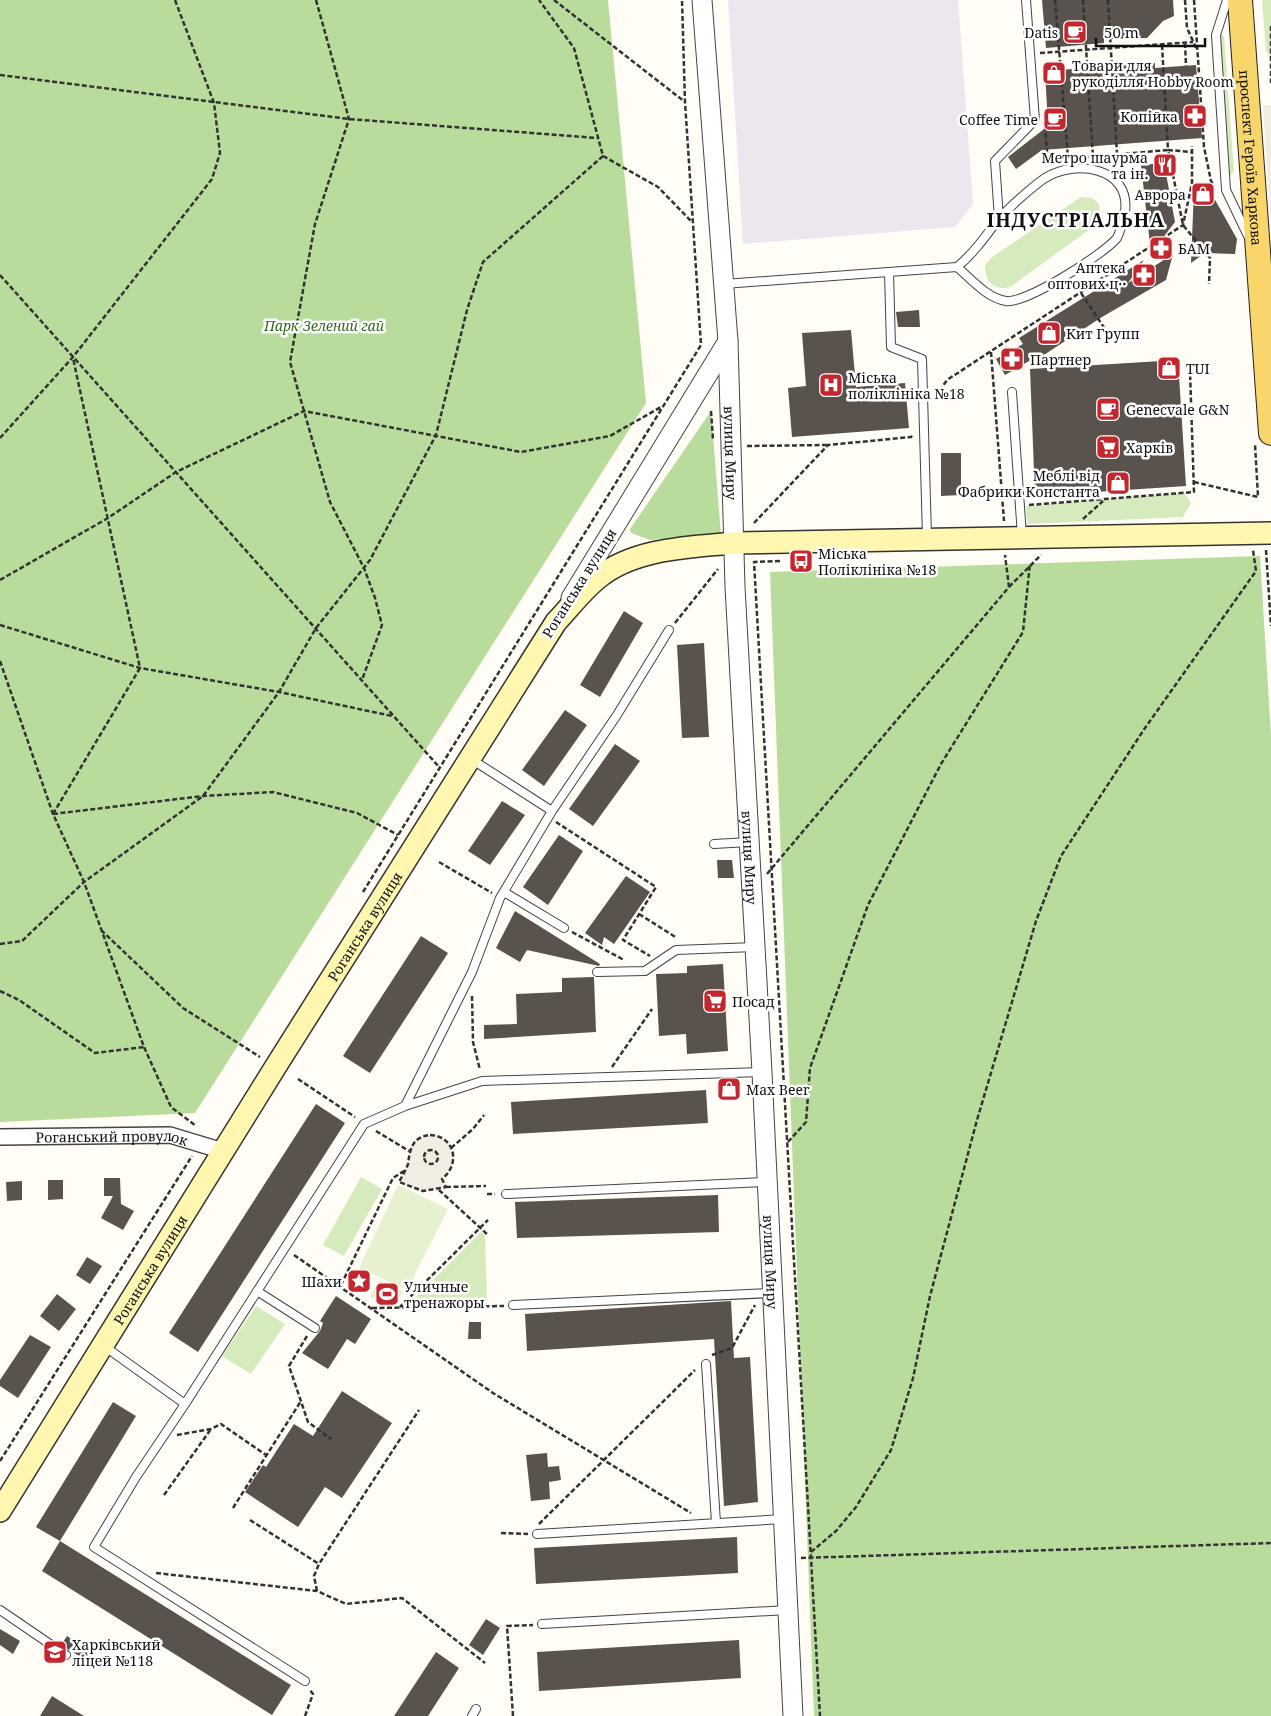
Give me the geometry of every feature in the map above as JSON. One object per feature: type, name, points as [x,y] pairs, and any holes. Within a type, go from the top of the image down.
[{"type":"main road","name":"проспект Героїв Харкова","points":[[1240,0],[1271,433]]},
{"type":"main road","points":[[556,622],[599,577],[626,561],[653,554],[734,542],[1022,538],[1268,539]]},
{"type":"main road","name":"Роганська вулиця","points":[[0,1511],[223,1151],[556,622]]},
{"type":"street","name":"вулиця Миру","points":[[702,0],[728,341],[734,542],[750,876],[762,1072],[766,1182],[765,1295],[783,1519],[793,1716]]},
{"type":"street","name":"Роганська вулиця","points":[[556,622],[728,341]]},
{"type":"street","name":"Роганський провулок","points":[[0,1137],[170,1135],[223,1151]]},
{"type":"lane","points":[[999,219],[995,161],[1035,120],[1026,0]]},
{"type":"lane","points":[[1227,0],[1216,35],[1226,190],[1259,258]]},
{"type":"lane","points":[[724,284],[957,267],[968,258],[999,219],[1044,179],[1064,169],[1098,169],[1113,179],[1124,193],[1125,212],[1117,237],[1082,265],[1029,297],[1008,302],[990,296],[957,267]]},
{"type":"lane","points":[[889,272],[891,346],[922,359],[927,540]]},
{"type":"lane","points":[[1012,392],[1022,538]]},
{"type":"lane","points":[[405,1106],[472,972],[502,895],[551,814],[617,715],[669,630]]},
{"type":"lane","points":[[469,758],[551,814]]},
{"type":"lane","points":[[714,844],[749,842]]},
{"type":"lane","points":[[502,895],[564,928]]},
{"type":"lane","points":[[597,972],[633,973],[645,970],[676,950],[755,947]]},
{"type":"lane","points":[[305,1682],[94,1547],[364,1124],[405,1106],[482,1081],[762,1072]]},
{"type":"lane","points":[[506,1194],[766,1182]]},
{"type":"lane","points":[[257,1291],[315,1328]]},
{"type":"lane","points":[[513,1305],[765,1295]]},
{"type":"lane","points":[[103,1345],[185,1404]]},
{"type":"lane","points":[[706,1364],[712,1524]]},
{"type":"lane","points":[[536,1530],[712,1524],[783,1519]]},
{"type":"lane","points":[[0,1610],[66,1655]]},
{"type":"lane","points":[[542,1624],[788,1610]]},
{"type":"path","points":[[0,438],[73,357],[212,178],[220,153],[214,103],[175,0]]},
{"type":"path","points":[[316,0],[349,119],[315,224],[290,362],[330,502],[364,568],[376,598],[382,625],[362,680]]},
{"type":"path","points":[[539,0],[574,48],[603,156],[658,187],[692,222]]},
{"type":"path","points":[[554,0],[685,102]]},
{"type":"path","points":[[362,893],[701,345],[685,102],[682,0]]},
{"type":"path","points":[[1055,0],[1068,158]]},
{"type":"path","points":[[1083,0],[1094,157]]},
{"type":"path","points":[[1108,0],[1117,154]]},
{"type":"path","points":[[1185,0],[1187,28],[1198,52]]},
{"type":"path","points":[[1194,0],[1204,147],[1211,181],[1218,194]]},
{"type":"path","points":[[1271,26],[1271,83]]},
{"type":"path","points":[[1039,53],[1193,42]]},
{"type":"path","points":[[1185,43],[1186,66]]},
{"type":"path","points":[[1162,45],[1168,150],[1192,152]]},
{"type":"path","points":[[0,75],[349,119],[597,138]]},
{"type":"path","points":[[742,446],[828,444],[911,437],[923,413],[947,380],[1183,225],[1192,183],[1192,146]]},
{"type":"path","points":[[0,944],[22,941],[84,882],[203,796],[279,692],[316,628],[364,568],[436,435],[467,310],[483,262],[603,156]]},
{"type":"path","points":[[0,275],[440,768]]},
{"type":"path","points":[[1081,293],[1111,338]]},
{"type":"path","points":[[991,352],[1004,523]]},
{"type":"path","points":[[53,814],[140,668],[73,357]]},
{"type":"path","points":[[1003,508],[1194,492],[1190,371]]},
{"type":"path","points":[[0,580],[108,518],[176,472],[304,411],[521,452],[610,436],[663,406]]},
{"type":"path","points":[[754,523],[828,444]]},
{"type":"path","points":[[1194,482],[1258,497]]},
{"type":"path","points":[[1268,539],[1271,626]]},
{"type":"path","points":[[811,1552],[836,1531],[856,1507],[891,1450],[913,1378],[930,1296],[977,1120],[1036,921],[1061,856],[1145,728],[1256,571],[1252,546]]},
{"type":"path","points":[[750,876],[765,875],[772,868],[1009,588],[1005,554]]},
{"type":"path","points":[[754,562],[820,1716]]},
{"type":"path","points":[[788,1142],[806,1122],[810,1068],[868,905],[941,764],[1023,632],[1030,563]]},
{"type":"path","points":[[669,630],[722,565]]},
{"type":"path","points":[[0,625],[140,668],[279,692],[394,716]]},
{"type":"path","points":[[0,661],[53,814],[84,882],[144,1047],[171,1107],[204,1132],[190,1160],[0,1461]]},
{"type":"path","points":[[53,814],[203,796],[273,792],[357,813],[398,835]]},
{"type":"path","points":[[551,814],[656,887],[623,940],[650,957]]},
{"type":"path","points":[[439,862],[502,895]]},
{"type":"path","points":[[639,914],[677,938]]},
{"type":"path","points":[[564,928],[645,970]]},
{"type":"path","points":[[100,929],[183,1008],[262,1058],[257,1065]]},
{"type":"path","points":[[472,972],[473,1042],[482,1081]]},
{"type":"path","points":[[0,991],[19,1000],[95,1053],[144,1047]]},
{"type":"path","points":[[605,1077],[652,1009]]},
{"type":"path","points":[[298,1079],[364,1124],[409,1151]]},
{"type":"path","points":[[451,1148],[474,1129],[484,1115]]},
{"type":"path","points":[[446,1187],[442,1179],[452,1166],[454,1156],[446,1140],[434,1135],[423,1136],[415,1141],[409,1151],[405,1171],[400,1182],[423,1191],[446,1187],[486,1186]]},
{"type":"path","points":[[429,1150],[436,1150],[439,1155],[435,1163],[428,1164],[424,1159],[424,1154],[429,1150]]},
{"type":"path","points":[[340,1285],[393,1178],[405,1171]]},
{"type":"path","points":[[439,1190],[488,1235]]},
{"type":"path","points":[[400,1308],[488,1220]]},
{"type":"path","points":[[284,1248],[340,1285],[493,1393],[712,1524]]},
{"type":"path","points":[[710,1355],[732,1348],[765,1295]]},
{"type":"path","points":[[372,1308],[492,1308]]},
{"type":"path","points":[[307,1336],[289,1366],[308,1422],[331,1438]]},
{"type":"path","points":[[501,1533],[536,1530],[696,1369]]},
{"type":"path","points":[[233,1508],[301,1401]]},
{"type":"path","points":[[318,1591],[314,1576],[319,1564],[420,1410]]},
{"type":"path","points":[[163,1437],[211,1429],[221,1424],[266,1455]]},
{"type":"path","points":[[164,1495],[211,1429]]},
{"type":"path","points":[[250,1520],[319,1564]]},
{"type":"path","points":[[811,1558],[1271,1543]]},
{"type":"path","points":[[129,1570],[318,1591],[346,1604],[402,1598],[485,1663]]},
{"type":"path","points":[[513,1716],[507,1626],[542,1624]]},
{"type":"path","points":[[305,1682],[313,1694],[305,1716]]},
{"type":"shaded area","points":[[728,0],[958,0],[973,204],[955,227],[743,244]]},
{"type":"shaded area","points":[[1263,105],[1271,105],[1271,222],[1265,142]]},
{"type":"shaded area","points":[[427,1135],[435,1135],[446,1140],[452,1150],[454,1161],[450,1170],[442,1179],[446,1187],[423,1191],[399,1182],[407,1166],[410,1148],[420,1138]]},
{"type":"green space","name":"Парк Зелений гай","points":[[0,0],[608,0],[646,403],[195,1113],[0,1122]]},
{"type":"green space","points":[[1262,0],[1271,0],[1271,61],[1266,50]]},
{"type":"green space","points":[[1220,33],[1224,36],[1234,171],[1231,175],[1228,175],[1217,35]]},
{"type":"green space","points":[[1081,197],[1092,198],[1099,204],[1101,218],[1097,224],[1010,287],[999,288],[991,284],[985,271],[985,265],[992,257]]},
{"type":"green space","points":[[711,411],[721,535],[650,540],[631,533],[630,529]]},
{"type":"green space","points":[[1184,493],[1191,503],[1183,517],[1027,524],[1026,506]]},
{"type":"green space","points":[[1260,556],[1271,736],[1271,1716],[814,1716],[770,572]]},
{"type":"green space","points":[[361,1177],[382,1189],[344,1256],[323,1245]]},
{"type":"green space","points":[[398,1185],[448,1209],[407,1290],[359,1268]]},
{"type":"green space","points":[[481,1232],[485,1236],[487,1304],[409,1304]]},
{"type":"green space","name":"Уличные тренажоры","points":[[379,1280],[403,1291],[396,1304],[370,1297]]},
{"type":"green space","points":[[256,1306],[285,1324],[251,1374],[222,1356]]},
{"type":"building","points":[[1042,0],[1173,0],[1174,16],[1163,21],[1147,38],[1104,39],[1104,43],[1046,48]]},
{"type":"building","points":[[1155,63],[1155,68],[1196,65],[1202,138],[1042,150],[1016,169],[1008,157],[1048,126],[1045,71]]},
{"type":"building","points":[[1164,163],[1175,222],[1151,253],[1141,165]]},
{"type":"building","points":[[1194,189],[1209,189],[1237,239],[1235,254],[1205,253],[1191,263]]},
{"type":"building","points":[[1173,254],[1166,280],[1102,317],[1030,364],[1029,361],[1005,375],[996,359],[1023,344],[1019,338],[1144,260],[1128,283]]},
{"type":"building","points":[[919,310],[920,327],[898,327],[896,312]]},
{"type":"building","name":"Міська поліклініка №18","points":[[851,330],[856,387],[905,383],[909,428],[792,437],[788,388],[806,386],[802,333]]},
{"type":"building","name":"Харків","points":[[1178,360],[1186,486],[1035,496],[1030,369]]},
{"type":"building","points":[[941,453],[961,453],[961,495],[941,496]]},
{"type":"building","points":[[624,611],[643,623],[600,697],[580,685]]},
{"type":"building","points":[[704,643],[709,737],[682,738],[677,645]]},
{"type":"building","points":[[565,710],[587,725],[544,786],[522,770]]},
{"type":"building","points":[[615,744],[640,761],[593,826],[569,809]]},
{"type":"building","points":[[502,801],[525,815],[490,865],[468,851]]},
{"type":"building","points":[[559,835],[583,851],[548,905],[523,887]]},
{"type":"building","points":[[717,860],[732,860],[734,878],[718,878]]},
{"type":"building","points":[[626,876],[650,892],[614,944],[604,937],[602,945],[585,933]]},
{"type":"building","points":[[515,911],[600,964],[599,966],[527,950],[520,962],[496,948]]},
{"type":"building","points":[[421,936],[448,953],[370,1073],[343,1056]]},
{"type":"building","points":[[723,964],[728,1051],[687,1054],[686,1034],[659,1036],[656,974],[687,973],[687,966]]},
{"type":"building","points":[[594,977],[596,1032],[484,1039],[484,1025],[517,1024],[516,994],[562,992],[562,978]]},
{"type":"building","points":[[706,1090],[708,1123],[513,1134],[511,1102]]},
{"type":"building","points":[[316,1104],[345,1123],[198,1352],[169,1333]]},
{"type":"building","points":[[104,1178],[120,1178],[121,1204],[134,1211],[123,1230],[101,1218],[113,1196],[104,1196]]},
{"type":"building","points":[[48,1180],[63,1180],[63,1199],[48,1200]]},
{"type":"building","points":[[22,1181],[22,1200],[7,1201],[6,1182]]},
{"type":"building","points":[[718,1195],[719,1232],[517,1238],[515,1202]]},
{"type":"building","points":[[87,1257],[102,1266],[90,1284],[76,1275]]},
{"type":"building","points":[[57,1294],[76,1309],[59,1331],[40,1316]]},
{"type":"building","points":[[336,1296],[371,1319],[355,1344],[347,1339],[328,1369],[302,1353],[320,1331],[323,1323],[320,1321]]},
{"type":"building","points":[[731,1301],[734,1358],[750,1357],[758,1502],[724,1506],[714,1339],[527,1351],[525,1314]]},
{"type":"building","points":[[469,1322],[481,1322],[481,1339],[468,1339]]},
{"type":"building","points":[[30,1335],[51,1347],[18,1398],[0,1386],[0,1380]]},
{"type":"building","points":[[342,1391],[392,1423],[342,1498],[325,1487],[298,1527],[245,1492],[263,1465],[266,1467],[294,1424],[313,1436]]},
{"type":"building","points":[[113,1402],[136,1416],[60,1541],[36,1527]]},
{"type":"building","points":[[547,1453],[548,1467],[559,1466],[561,1480],[549,1482],[550,1499],[531,1501],[526,1455]]},
{"type":"building","points":[[737,1537],[738,1573],[536,1584],[534,1548]]},
{"type":"building","points":[[60,1541],[291,1685],[272,1715],[42,1571]]},
{"type":"building","points":[[486,1619],[500,1628],[483,1655],[469,1645]]},
{"type":"building","points":[[0,1629],[20,1641],[13,1654],[0,1645]]},
{"type":"building","points":[[67,1636],[95,1654],[89,1662],[61,1645]]},
{"type":"building","points":[[739,1640],[741,1678],[539,1691],[537,1652]]},
{"type":"building","points":[[436,1652],[459,1668],[428,1716],[394,1716]]},
{"type":"building","points":[[52,1696],[84,1716],[40,1716]]},
{"type":"place","name":"Datis","points":[[1075,32]]},
{"type":"place","name":"Товари для рукоділля Hobby Room","points":[[1054,73]]},
{"type":"place","name":"Копійка","points":[[1195,116]]},
{"type":"place","name":"Coffee Time","points":[[1055,119]]},
{"type":"place","name":"Метро шаурма та ін.","points":[[1165,165]]},
{"type":"place","name":"Аврора","points":[[1203,194]]},
{"type":"place","name":"БАМ","points":[[1161,248]]},
{"type":"place","name":"Аптека оптових ц‥","points":[[1144,275]]},
{"type":"place","name":"Кит Групп","points":[[1049,333]]},
{"type":"place","name":"Партнер","points":[[1012,359]]},
{"type":"place","name":"TUI","points":[[1169,368]]},
{"type":"place","name":"Міська поліклініка №18","points":[[831,385]]},
{"type":"place","name":"Genecvale G&N","points":[[1108,409]]},
{"type":"place","name":"Харків","points":[[1108,447]]},
{"type":"place","name":"Меблі від Фабрики Константа","points":[[1118,483]]},
{"type":"place","name":"Міська Поліклініка №18","points":[[801,561]]},
{"type":"place","name":"Посад","points":[[715,1001]]},
{"type":"place","name":"Max Beer","points":[[729,1089]]},
{"type":"place","name":"Шахи","points":[[359,1281]]},
{"type":"place","name":"Уличные тренажоры","points":[[387,1294]]},
{"type":"place","name":"Харківський ліцей №118","points":[[55,1652]]},
{"type":"district","name":"ІНДУСТРІАЛЬНА","points":[[1076,220]]}]
